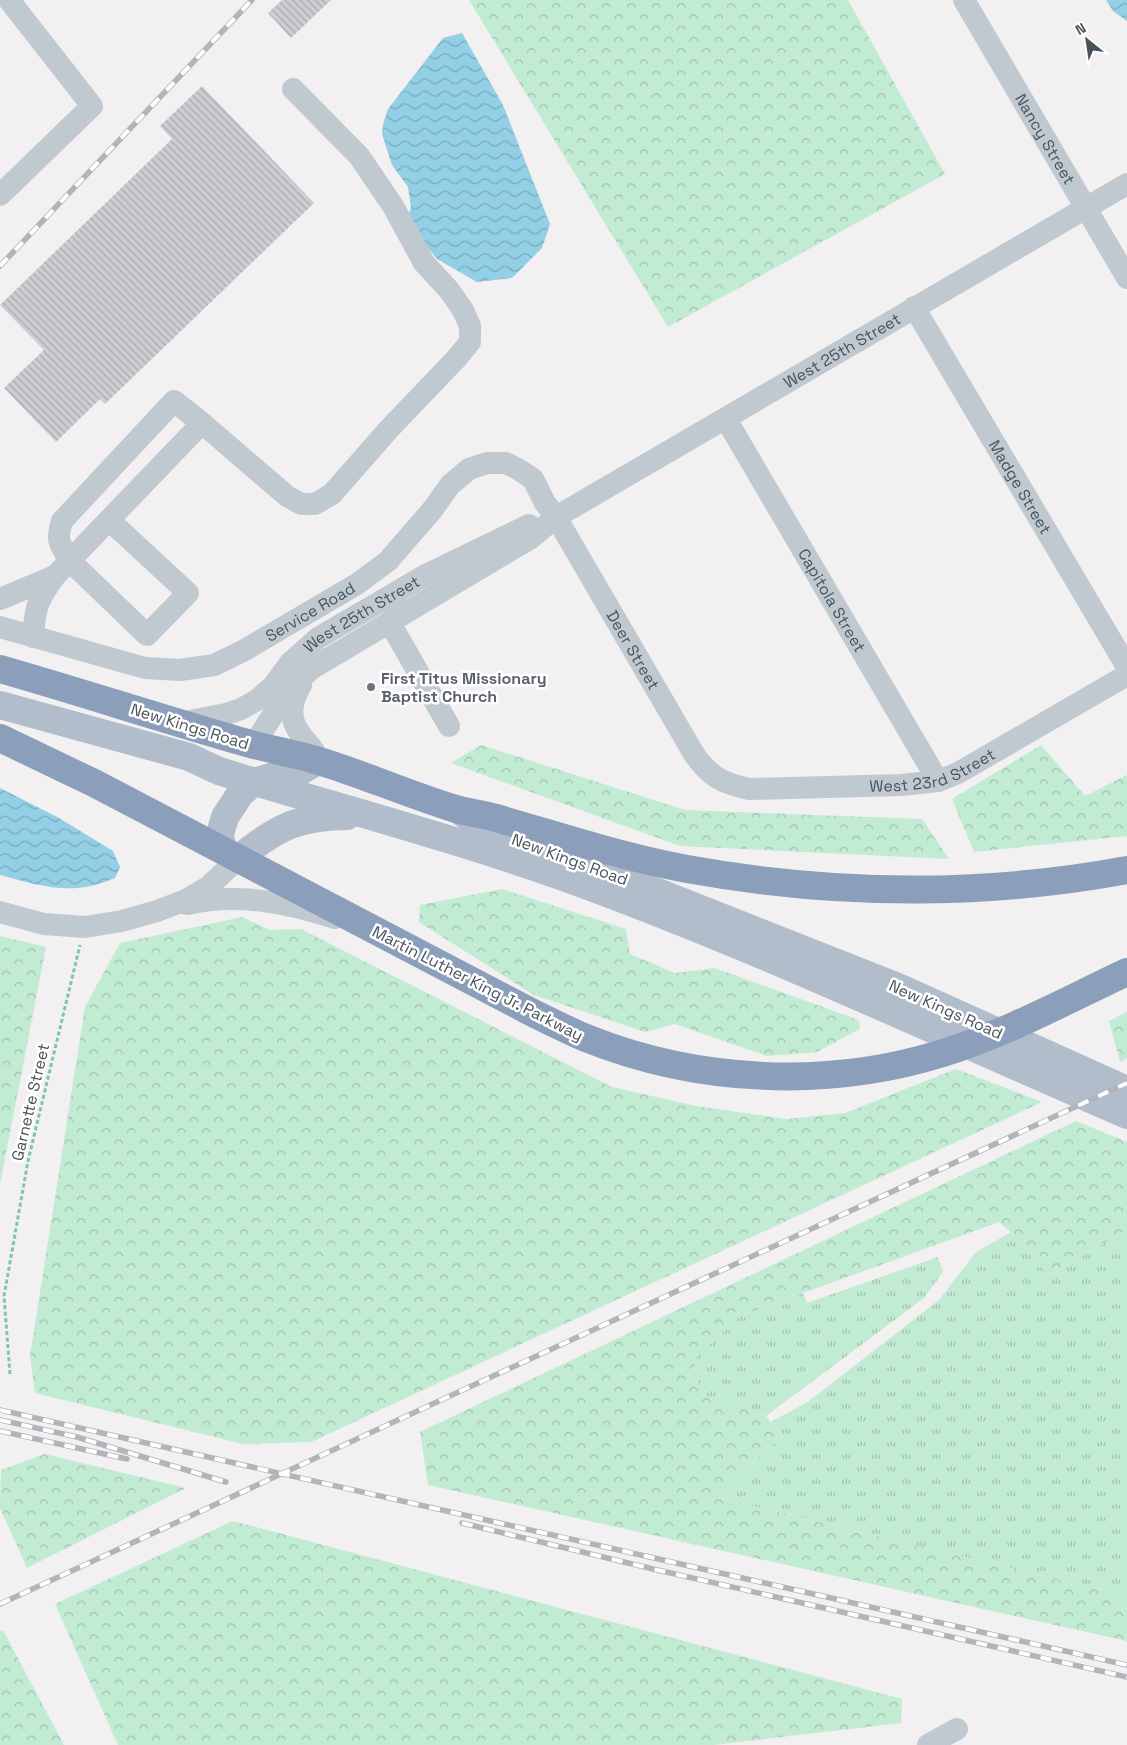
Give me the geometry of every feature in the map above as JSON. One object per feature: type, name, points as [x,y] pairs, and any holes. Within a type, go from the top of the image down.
[{"type":"highway","name":"New Kings Road","points":[[0,669],[254,745],[318,761],[458,810]]},
{"type":"highway","name":"Martin Luther King Jr. Parkway","points":[[0,738],[94,783],[531,1012],[586,1038],[631,1053],[712,1072],[756,1076],[796,1076],[872,1070],[906,1063],[943,1053],[1014,1025],[1127,972]]},
{"type":"highway","points":[[458,810],[491,816],[629,857],[749,879],[814,885],[916,890],[971,888],[1031,884],[1127,870]]},
{"type":"main road","name":"New Kings Road","points":[[0,705],[189,757],[219,771],[464,844],[898,987],[1127,1090]]},
{"type":"main road","points":[[189,757],[230,754],[254,745]]},
{"type":"main road","points":[[318,761],[299,772],[274,776],[254,782],[240,794],[225,817],[220,834],[230,855],[297,822],[333,816],[366,815]]},
{"type":"main road","name":"New Kings Road","points":[[458,810],[481,826],[617,876],[750,939],[888,1009],[1127,1115]]},
{"type":"street","points":[[0,195],[92,106],[9,0]]},
{"type":"street","name":"Nancy Street","points":[[964,0],[1127,278]]},
{"type":"street","points":[[109,520],[188,593],[147,635],[62,568],[61,547],[58,537],[62,521],[174,401],[287,496],[301,504],[315,504],[332,494],[470,342],[470,326],[463,310],[449,290],[424,263],[393,206],[359,156],[293,89]]},
{"type":"street","name":"West 25th Street","points":[[254,745],[278,704],[312,668],[531,538],[556,517],[1127,184]]},
{"type":"street","name":"Madge Street","points":[[914,307],[1127,667]]},
{"type":"street","name":"Capitola Street","points":[[726,419],[938,781]]},
{"type":"street","points":[[33,637],[35,610],[42,594],[62,568],[202,423]]},
{"type":"street","name":"Service Road","points":[[0,628],[145,668],[180,670],[214,665],[242,651],[357,584],[388,561],[433,510],[450,485],[470,469],[487,463],[506,463],[518,469],[533,480],[545,503],[556,517]]},
{"type":"street","name":"West 25th Street","points":[[179,723],[226,714],[241,709],[257,700],[273,686],[290,663],[318,638],[424,576],[523,527],[556,517]]},
{"type":"street","name":"Deer Street","points":[[556,517],[694,754],[704,768],[717,779]]},
{"type":"street","points":[[0,599],[62,568]]},
{"type":"street","points":[[424,576],[400,604],[390,623],[449,726]]},
{"type":"street","points":[[312,668],[295,696],[292,714],[298,731],[316,752],[318,761]]},
{"type":"street","name":"West 23rd Street","points":[[717,779],[731,785],[749,789],[902,785],[938,781],[958,773],[1127,675]]},
{"type":"street","points":[[157,911],[186,900],[208,887],[230,855]]},
{"type":"street","points":[[0,912],[44,924],[85,927],[122,921],[199,901],[233,898],[269,902],[308,910],[375,931]]},
{"type":"street","points":[[928,1745],[957,1729]]},
{"type":"path","name":"Garnette Street","points":[[10,1374],[4,1296],[28,1161],[85,927]]},
{"type":"green space","points":[[469,0],[848,0],[945,174],[668,327]]},
{"type":"green space","points":[[481,745],[685,810],[922,819],[949,859],[680,846],[451,763]]},
{"type":"green space","points":[[1041,745],[1085,796],[1127,775],[1127,836],[974,852],[952,799]]},
{"type":"green space","points":[[502,889],[626,929],[630,954],[675,973],[715,968],[859,1020],[860,1029],[817,1052],[767,1056],[675,1024],[645,1032],[534,995],[419,922],[420,905]]},
{"type":"green space","points":[[242,917],[270,930],[301,929],[612,1087],[696,1106],[786,1119],[845,1113],[956,1069],[1042,1102],[311,1442],[243,1444],[35,1393],[30,1356],[85,1007],[120,943]]},
{"type":"green space","points":[[0,936],[46,947],[0,1184]]},
{"type":"green space","points":[[1127,1012],[1127,1058],[1120,1062],[1109,1021]]},
{"type":"green space","points":[[1076,1121],[1127,1142],[1127,1229],[1049,1276],[1011,1232],[999,1222],[740,1316],[694,1360],[701,1395],[766,1416],[782,1437],[727,1486],[728,1500],[1127,1596],[1127,1641],[428,1485],[420,1432]]},
{"type":"green space","points":[[1127,1229],[1127,1596],[728,1500],[727,1486],[782,1437],[771,1422],[809,1401],[939,1300],[976,1252],[1011,1232],[1049,1276]]},
{"type":"green space","points":[[938,1257],[943,1272],[924,1298],[766,1416],[700,1395],[694,1359],[740,1316],[803,1293],[807,1303]]},
{"type":"green space","points":[[45,1454],[186,1488],[27,1568],[0,1508],[1,1470]]},
{"type":"green space","points":[[233,1521],[902,1699],[901,1723],[714,1745],[118,1745],[55,1604]]},
{"type":"green space","points":[[3,1630],[64,1745],[0,1745],[0,1631]]},
{"type":"water","points":[[1106,0],[1127,0],[1127,21],[1113,11]]},
{"type":"water","points":[[462,33],[503,105],[550,224],[542,248],[512,278],[477,282],[437,259],[406,221],[411,208],[408,187],[392,165],[382,134],[388,109],[443,38]]},
{"type":"water","points":[[0,788],[59,818],[113,851],[120,867],[115,878],[85,887],[57,888],[0,875]]},
{"type":"building","points":[[282,0],[331,0],[291,38],[268,13]]},
{"type":"building","points":[[202,86],[314,203],[105,404],[100,399],[56,442],[4,388],[44,350],[0,305],[172,139],[160,126]]},
{"type":"railway","points":[[0,266],[252,0]]},
{"type":"railway","points":[[0,1604],[1127,1083]]},
{"type":"railway","points":[[0,1410],[1127,1665]]},
{"type":"railway","points":[[0,1420],[77,1437],[226,1482]]},
{"type":"railway","points":[[0,1431],[127,1459]]},
{"type":"railway","points":[[462,1523],[653,1569],[1127,1677]]},
{"type":"place","name":"First Titus Missionary Baptist Church","points":[[371,687]]}]
